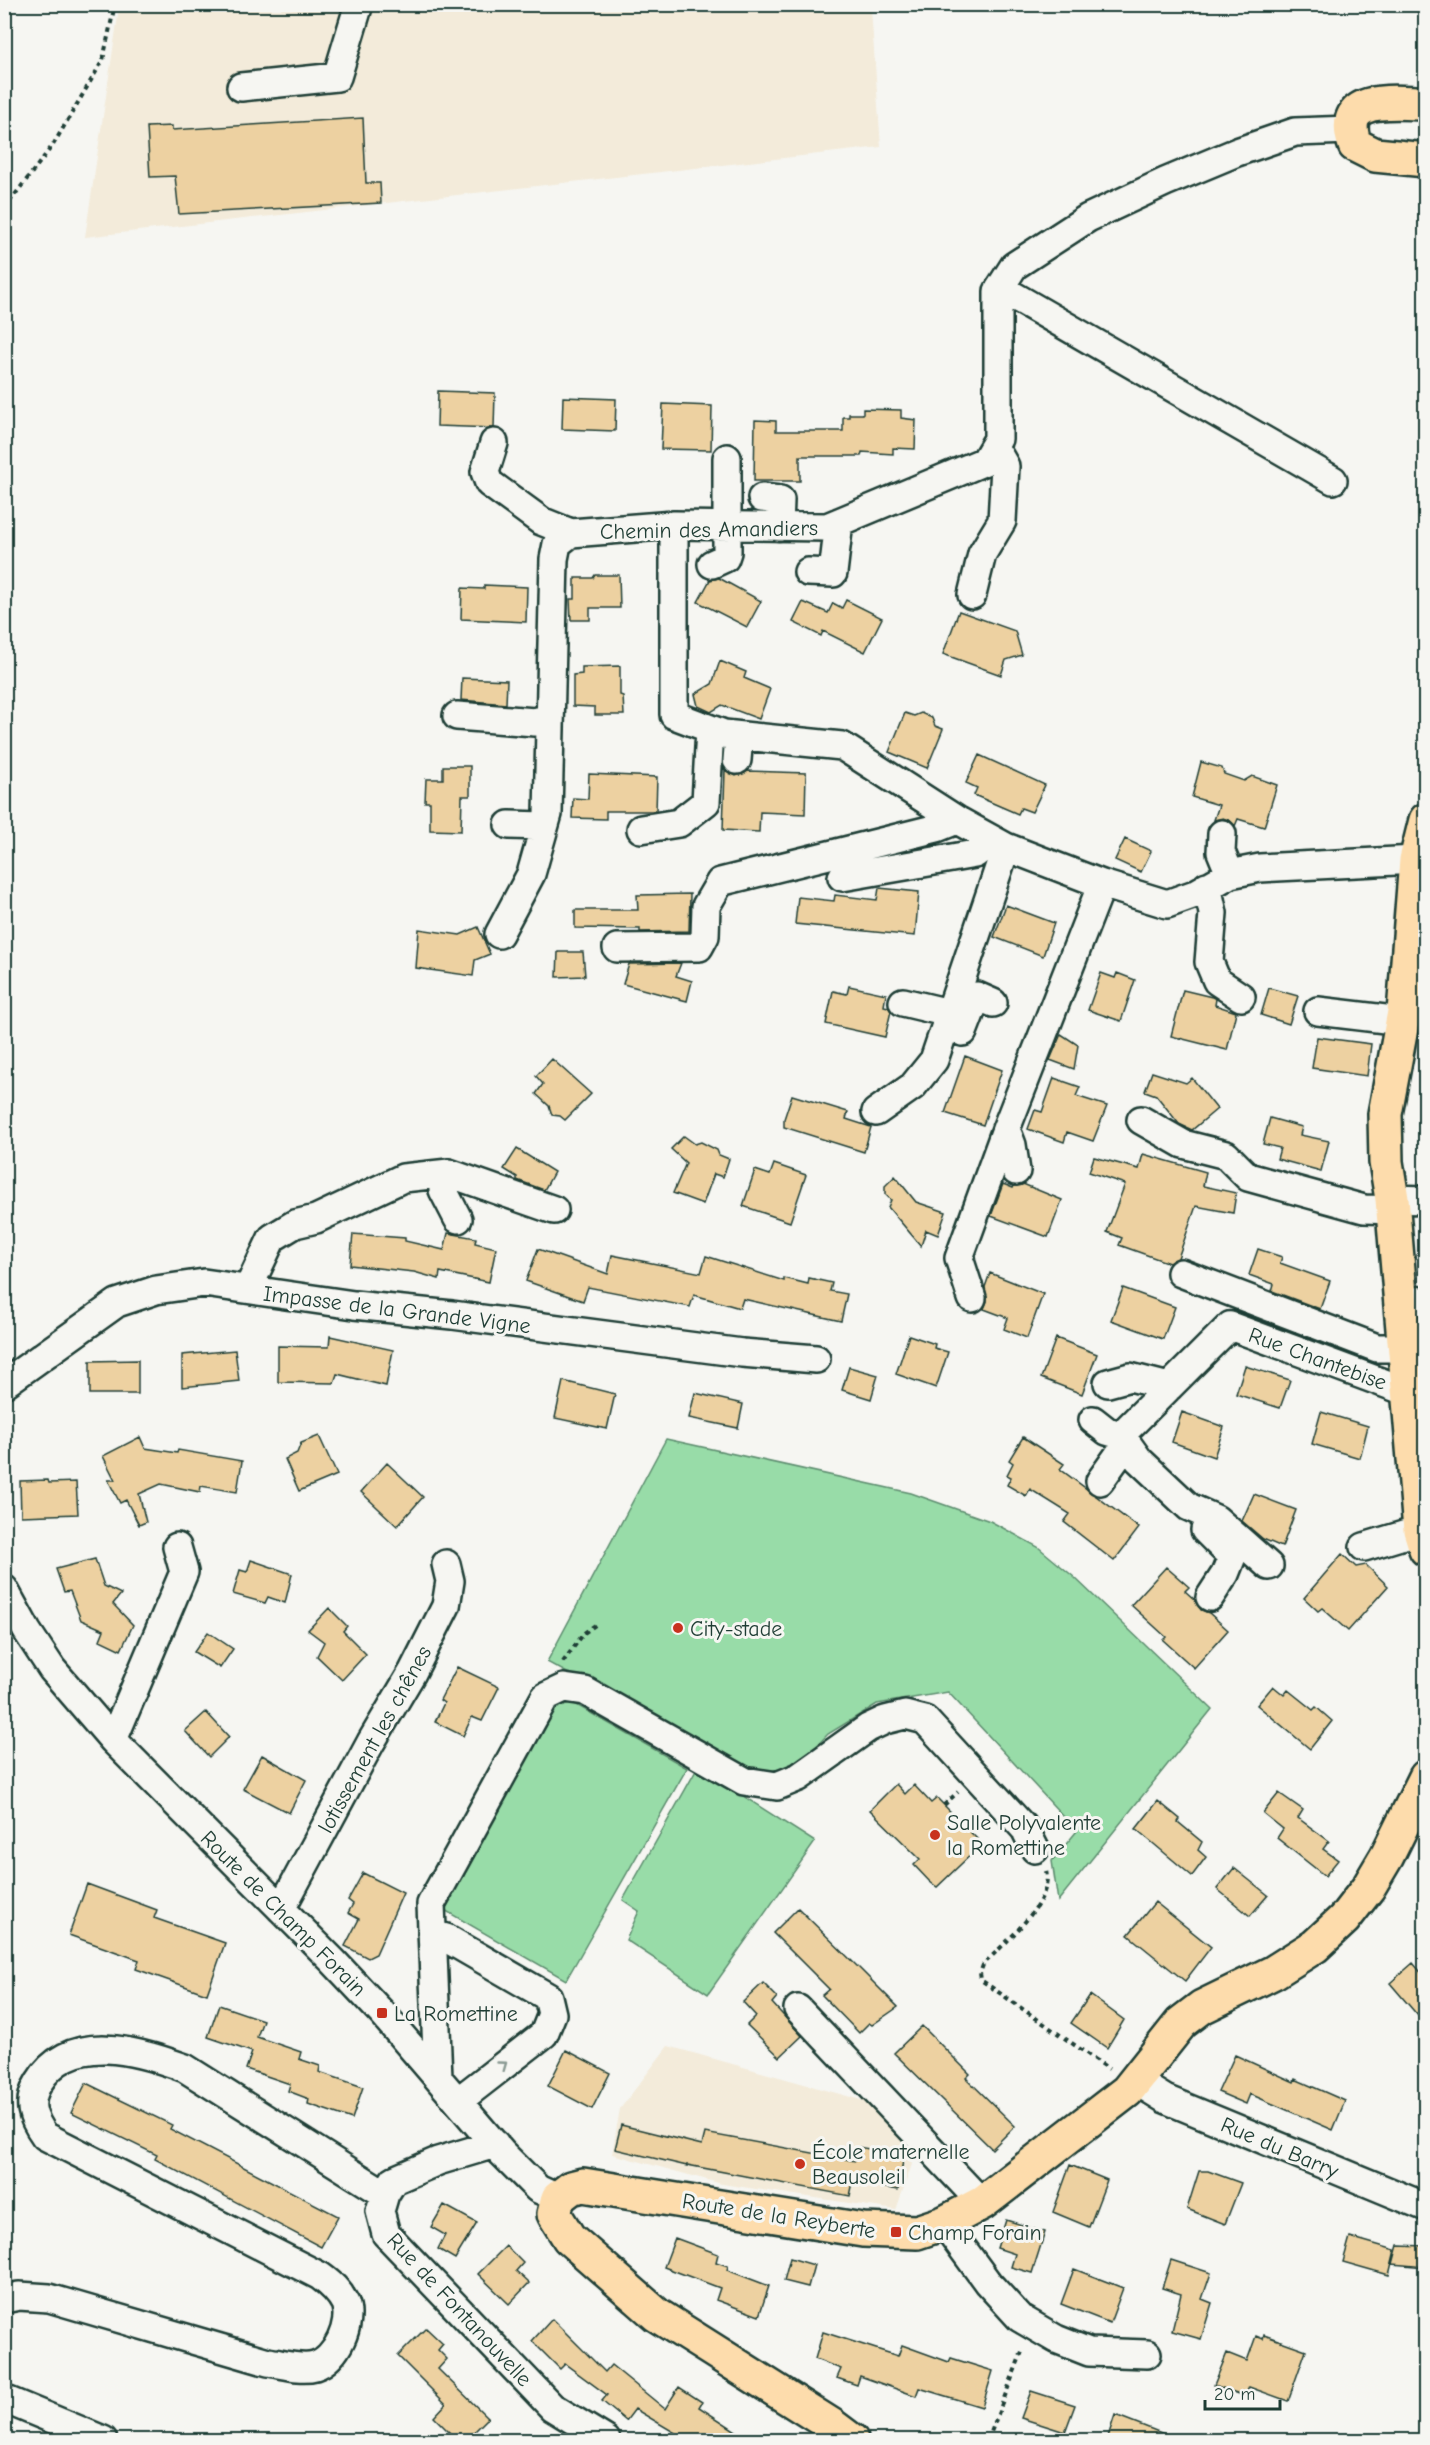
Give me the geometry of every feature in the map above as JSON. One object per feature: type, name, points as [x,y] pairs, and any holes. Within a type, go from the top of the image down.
[{"type":"main road","points":[[1425,103],[1374,103],[1361,108],[1352,116],[1350,130],[1355,145],[1375,155],[1425,160]]},
{"type":"main road","points":[[1422,1521],[1404,1348],[1413,1301],[1392,1205],[1386,1162],[1385,1114],[1402,1021],[1416,986],[1416,860],[1425,820]]},
{"type":"main road","name":"Route de la Reyberte","points":[[558,2198],[571,2188],[584,2185],[863,2230],[917,2232],[944,2223],[982,2203],[1131,2086],[1161,2045],[1181,2023],[1202,2007],[1274,1972],[1315,1946],[1344,1919],[1368,1888],[1387,1856],[1425,1777]]},
{"type":"main road","points":[[558,2198],[554,2214],[561,2228],[626,2290],[672,2326],[831,2425],[851,2440]]},
{"type":"street","points":[[241,87],[337,77],[359,4]]},
{"type":"street","points":[[972,595],[982,554],[1002,521],[1005,466],[994,447],[998,440],[998,291],[1014,266],[1088,218],[1237,152],[1295,132],[1350,130]]},
{"type":"street","points":[[1000,288],[1332,480]]},
{"type":"street","name":"Chemin des Amandiers","points":[[494,443],[485,472],[489,483],[541,521],[571,533],[674,525],[826,527],[985,461],[994,447]]},
{"type":"street","points":[[712,564],[725,558],[728,526],[727,458]]},
{"type":"street","points":[[762,498],[780,500],[779,526]]},
{"type":"street","points":[[808,572],[833,573],[838,522]]},
{"type":"street","points":[[674,525],[674,716],[710,729],[738,748],[843,746],[957,820],[999,843],[1102,884],[1167,904],[1195,894],[1219,880],[1260,868],[1416,860]]},
{"type":"street","points":[[499,934],[531,874],[548,814],[548,718],[554,559],[557,544],[571,533]]},
{"type":"street","points":[[457,716],[535,722],[548,718]]},
{"type":"street","points":[[641,829],[679,823],[706,802],[696,793],[710,729]]},
{"type":"street","points":[[617,948],[699,947],[705,936],[706,906],[720,882],[938,828],[957,820]]},
{"type":"street","points":[[509,825],[543,826]]},
{"type":"street","points":[[1222,834],[1209,962],[1217,981],[1241,997]]},
{"type":"street","points":[[842,878],[975,854],[999,843]]},
{"type":"street","points":[[876,1112],[913,1086],[934,1060],[999,843]]},
{"type":"street","points":[[972,1298],[958,1258],[1102,884]]},
{"type":"street","points":[[903,1002],[947,1020],[963,1032],[977,996],[993,1003]]},
{"type":"street","points":[[1318,1011],[1402,1021]]},
{"type":"street","points":[[1141,1120],[1183,1144],[1226,1155],[1248,1178],[1364,1209],[1425,1200]]},
{"type":"street","points":[[1006,1129],[1012,1145],[1016,1171]]},
{"type":"street","points":[[943,1248],[983,1150],[994,1137],[1006,1129]]},
{"type":"street","points":[[1183,1159],[1242,1172]]},
{"type":"street","points":[[449,1173],[443,1191],[458,1219]]},
{"type":"street","points":[[248,1289],[272,1238],[294,1224],[316,1219],[403,1178],[449,1173],[554,1210]]},
{"type":"street","points":[[1182,1273],[1377,1348],[1404,1348]]},
{"type":"street","name":"Impasse de la Grande Vigne","points":[[4,1384],[117,1303],[156,1290],[204,1283],[354,1305],[452,1315],[731,1352],[816,1359]]},
{"type":"street","name":"Rue Chantebise","points":[[1100,1481],[1124,1439],[1169,1387],[1230,1326],[1408,1392]]},
{"type":"street","points":[[1108,1383],[1130,1377],[1169,1387]]},
{"type":"street","points":[[1093,1420],[1107,1431],[1124,1439],[1139,1460],[1189,1508],[1216,1519],[1269,1566]]},
{"type":"street","points":[[1189,1508],[1192,1516],[1228,1553],[1231,1559],[1226,1574],[1210,1597]]},
{"type":"street","points":[[1364,1547],[1422,1521]]},
{"type":"street","points":[[113,1740],[184,1572],[177,1547]]},
{"type":"street","name":"lotissement les chênes","points":[[281,1909],[371,1742],[412,1673],[446,1606],[450,1581],[446,1564]]},
{"type":"street","name":"Route de Champ Forain","points":[[4,1589],[27,1631],[52,1669],[113,1740],[382,2013],[495,2144],[538,2189],[558,2198]]},
{"type":"street","points":[[438,2078],[431,1904],[545,1697],[564,1688],[585,1691],[744,1781],[777,1786],[799,1777],[868,1728],[885,1720],[905,1715],[925,1720],[1025,1829],[1035,1849]]},
{"type":"street","points":[[432,1934],[446,1938],[548,1996],[552,2014],[544,2034],[458,2101]]},
{"type":"street","points":[[798,2009],[982,2203]]},
{"type":"street","points":[[4,2299],[19,2296],[49,2298],[268,2362],[295,2367],[314,2366],[330,2358],[340,2344],[343,2335],[346,2306],[335,2287],[320,2276],[45,2136],[34,2121],[31,2104],[36,2086],[47,2069],[67,2055],[87,2050],[118,2049],[185,2068],[385,2194],[394,2180],[438,2161],[495,2144]]},
{"type":"street","name":"Rue du Barry","points":[[1131,2086],[1425,2207]]},
{"type":"street","name":"Rue de Fontanouvelle","points":[[385,2194],[380,2211],[386,2234],[552,2407],[606,2440]]},
{"type":"street","points":[[944,2223],[988,2283],[1020,2318],[1056,2339],[1089,2352],[1147,2354]]},
{"type":"street","points":[[4,2399],[103,2440]]},
{"type":"path","points":[[4,209],[53,145],[103,60],[115,4]]},
{"type":"path","points":[[545,1697],[558,1668],[584,1633],[598,1623]]},
{"type":"path","points":[[1035,1849],[1045,1867],[1048,1879],[1040,1903],[983,1965],[980,1973],[981,1980],[1131,2086]]},
{"type":"path","points":[[988,2440],[1032,2325]]},
{"type":"shaded area","points":[[119,9],[871,9],[881,147],[85,237]]},
{"type":"shaded area","points":[[668,2046],[872,2103],[901,2130],[912,2164],[896,2210],[722,2184],[612,2154],[620,2109]]},
{"type":"green space","points":[[666,1439],[911,1493],[990,1521],[1038,1547],[1074,1577],[1212,1709],[1058,1901],[1052,1861],[1077,1831],[948,1692],[877,1704],[828,1734],[806,1757],[784,1769],[763,1771],[729,1761],[547,1662]]},
{"type":"green space","points":[[561,1696],[687,1768],[566,1980],[441,1908]]},
{"type":"green space","points":[[698,1767],[815,1842],[708,1994],[626,1940],[639,1911],[623,1900]]},
{"type":"building","points":[[363,118],[366,183],[380,183],[381,203],[179,214],[175,176],[150,177],[147,127],[172,126],[172,130]]},
{"type":"building","points":[[438,391],[495,393],[494,428],[437,426]]},
{"type":"building","points":[[563,397],[616,399],[615,431],[562,429]]},
{"type":"building","points":[[663,404],[712,406],[711,450],[661,449]]},
{"type":"building","points":[[863,409],[901,410],[901,418],[916,420],[915,449],[893,448],[893,454],[862,452],[861,456],[800,456],[800,481],[754,481],[755,420],[776,421],[776,431],[843,431],[843,417],[849,417],[849,414],[863,414]]},
{"type":"building","points":[[595,575],[619,575],[620,608],[590,608],[590,620],[571,620],[570,599],[575,599],[575,578],[593,578]]},
{"type":"building","points":[[719,578],[761,601],[747,627],[698,602],[710,580]]},
{"type":"building","points":[[484,585],[527,587],[526,622],[461,619],[462,588],[484,589]]},
{"type":"building","points":[[846,600],[882,618],[865,652],[823,631],[821,636],[793,622],[803,602],[828,613],[833,603],[842,608]]},
{"type":"building","points":[[959,611],[1015,631],[1022,655],[1006,660],[1001,675],[943,654]]},
{"type":"building","points":[[720,661],[746,672],[744,678],[770,689],[759,719],[722,705],[711,712],[698,706],[695,694],[712,684]]},
{"type":"building","points":[[620,666],[620,695],[623,696],[624,715],[595,715],[595,707],[573,706],[573,675],[582,674],[582,667]]},
{"type":"building","points":[[462,678],[507,680],[506,704],[461,700]]},
{"type":"building","points":[[905,713],[914,716],[921,713],[932,718],[935,726],[943,729],[927,768],[889,752]]},
{"type":"building","points":[[979,755],[1045,785],[1032,812],[1021,808],[1018,814],[974,795],[977,788],[966,783]]},
{"type":"building","points":[[1201,762],[1222,768],[1224,774],[1244,781],[1252,776],[1277,785],[1264,827],[1238,819],[1235,826],[1223,818],[1214,820],[1219,805],[1192,797]]},
{"type":"building","points":[[443,766],[470,766],[470,796],[462,796],[461,831],[430,830],[430,802],[425,802],[426,779],[443,779]]},
{"type":"building","points":[[725,770],[736,776],[748,771],[806,773],[805,814],[760,812],[759,832],[723,830]]},
{"type":"building","points":[[589,774],[657,777],[656,811],[606,811],[606,819],[572,818],[573,798],[588,799]]},
{"type":"building","points":[[1125,839],[1151,851],[1141,872],[1115,860]]},
{"type":"building","points":[[879,888],[919,892],[915,936],[795,924],[798,897],[834,901],[835,895],[877,900]]},
{"type":"building","points":[[690,894],[689,931],[640,932],[640,929],[575,928],[575,910],[638,910],[637,895]]},
{"type":"building","points":[[1006,905],[1054,923],[1043,956],[994,937]]},
{"type":"building","points":[[478,927],[490,954],[475,960],[473,976],[416,968],[419,929],[460,935]]},
{"type":"building","points":[[558,952],[583,952],[585,976],[557,977]]},
{"type":"building","points":[[681,963],[676,976],[692,981],[687,1001],[623,984],[629,964]]},
{"type":"building","points":[[1101,973],[1115,978],[1117,973],[1135,980],[1121,1021],[1088,1010]]},
{"type":"building","points":[[849,986],[886,994],[884,1006],[891,1011],[885,1037],[826,1024],[833,991],[847,994]]},
{"type":"building","points":[[1269,988],[1298,996],[1289,1024],[1261,1015]]},
{"type":"building","points":[[1183,990],[1212,997],[1216,999],[1215,1005],[1236,1012],[1227,1050],[1171,1036]]},
{"type":"building","points":[[1061,1034],[1078,1045],[1074,1069],[1050,1060]]},
{"type":"building","points":[[1317,1037],[1371,1044],[1367,1076],[1312,1068]]},
{"type":"building","points":[[965,1056],[1002,1070],[983,1125],[945,1113]]},
{"type":"building","points":[[552,1059],[591,1094],[565,1120],[560,1116],[552,1115],[549,1106],[536,1094],[543,1084],[536,1076]]},
{"type":"building","points":[[1152,1072],[1186,1083],[1192,1078],[1217,1109],[1192,1130],[1179,1124],[1156,1095],[1145,1091]]},
{"type":"building","points":[[1054,1078],[1080,1087],[1076,1096],[1107,1106],[1093,1141],[1067,1132],[1064,1142],[1028,1129],[1035,1110],[1042,1112]]},
{"type":"building","points":[[792,1095],[848,1112],[846,1119],[871,1127],[864,1152],[784,1127],[784,1119]]},
{"type":"building","points":[[1270,1118],[1302,1127],[1300,1135],[1329,1141],[1321,1171],[1277,1159],[1280,1148],[1263,1144]]},
{"type":"building","points":[[684,1136],[695,1144],[701,1142],[717,1150],[719,1155],[729,1159],[723,1177],[714,1174],[703,1204],[673,1193],[686,1163],[671,1149]]},
{"type":"building","points":[[517,1149],[554,1172],[544,1190],[517,1180],[517,1177],[504,1169]]},
{"type":"building","points":[[1143,1154],[1206,1172],[1203,1186],[1236,1193],[1233,1213],[1196,1206],[1178,1258],[1169,1263],[1119,1245],[1122,1238],[1107,1232],[1125,1184],[1089,1172],[1094,1157],[1139,1169]]},
{"type":"building","points":[[774,1164],[806,1175],[790,1222],[743,1206],[755,1170],[770,1175]]},
{"type":"building","points":[[895,1176],[916,1202],[946,1212],[938,1235],[926,1230],[921,1246],[888,1207],[891,1200],[885,1194],[885,1186]]},
{"type":"building","points":[[1003,1184],[1013,1188],[1023,1184],[1062,1200],[1048,1237],[991,1216]]},
{"type":"building","points":[[448,1233],[476,1238],[475,1243],[496,1248],[489,1282],[440,1272],[439,1279],[414,1272],[350,1265],[353,1234],[405,1238],[405,1241],[444,1250]]},
{"type":"building","points":[[538,1249],[608,1274],[612,1255],[701,1273],[706,1256],[784,1281],[784,1278],[808,1284],[809,1278],[832,1283],[830,1291],[847,1294],[841,1321],[743,1299],[740,1308],[694,1295],[690,1307],[588,1287],[583,1301],[526,1281]]},
{"type":"building","points":[[1258,1249],[1282,1257],[1280,1263],[1330,1281],[1320,1309],[1272,1291],[1274,1284],[1249,1275]]},
{"type":"building","points":[[990,1273],[1043,1294],[1027,1338],[1004,1329],[1008,1318],[984,1309],[987,1301],[985,1287]]},
{"type":"building","points":[[1123,1288],[1175,1307],[1163,1339],[1111,1320]]},
{"type":"building","points":[[909,1335],[935,1344],[934,1348],[948,1352],[936,1388],[896,1374]]},
{"type":"building","points":[[330,1336],[393,1350],[386,1386],[337,1374],[334,1383],[278,1382],[278,1346],[329,1347]]},
{"type":"building","points":[[1056,1338],[1097,1354],[1082,1394],[1041,1378]]},
{"type":"building","points":[[235,1350],[239,1381],[182,1387],[182,1355]]},
{"type":"building","points":[[138,1360],[138,1394],[90,1394],[90,1361]]},
{"type":"building","points":[[1245,1366],[1290,1380],[1280,1408],[1236,1394]]},
{"type":"building","points":[[849,1367],[878,1375],[871,1399],[842,1390]]},
{"type":"building","points":[[563,1381],[615,1394],[607,1429],[555,1418]]},
{"type":"building","points":[[695,1393],[743,1404],[738,1428],[689,1418]]},
{"type":"building","points":[[1182,1412],[1224,1427],[1214,1457],[1172,1442]]},
{"type":"building","points":[[1321,1412],[1368,1426],[1360,1458],[1312,1444]]},
{"type":"building","points":[[319,1436],[337,1475],[299,1491],[285,1459],[297,1453],[301,1443]]},
{"type":"building","points":[[140,1437],[145,1448],[177,1453],[178,1450],[242,1461],[237,1492],[201,1486],[200,1492],[161,1484],[139,1494],[146,1522],[139,1525],[126,1500],[120,1503],[108,1480],[115,1480],[103,1456]]},
{"type":"building","points":[[1023,1437],[1064,1464],[1060,1469],[1139,1528],[1114,1561],[1064,1522],[1070,1514],[1030,1489],[1026,1496],[1007,1485],[1011,1477],[1007,1475],[1013,1463],[1009,1460]]},
{"type":"building","points":[[387,1463],[423,1497],[397,1526],[361,1492]]},
{"type":"building","points":[[48,1480],[49,1483],[76,1482],[78,1514],[21,1516],[20,1481]]},
{"type":"building","points":[[1254,1494],[1296,1510],[1282,1547],[1263,1539],[1242,1521]]},
{"type":"building","points":[[1342,1554],[1356,1567],[1366,1565],[1388,1586],[1348,1631],[1322,1608],[1318,1611],[1304,1598]]},
{"type":"building","points":[[95,1559],[104,1586],[121,1594],[113,1604],[133,1625],[121,1650],[100,1640],[104,1630],[81,1620],[70,1591],[64,1592],[56,1569]]},
{"type":"building","points":[[251,1560],[292,1574],[285,1603],[268,1597],[265,1603],[233,1594],[240,1570],[247,1572]]},
{"type":"building","points":[[1166,1567],[1189,1587],[1185,1591],[1195,1600],[1201,1610],[1209,1613],[1228,1630],[1194,1668],[1163,1640],[1166,1637],[1131,1605]]},
{"type":"building","points":[[329,1608],[347,1626],[343,1631],[366,1654],[342,1680],[317,1656],[324,1642],[308,1630]]},
{"type":"building","points":[[208,1632],[233,1649],[220,1668],[194,1652]]},
{"type":"building","points":[[457,1667],[499,1687],[482,1721],[472,1717],[463,1736],[435,1722],[444,1703],[440,1700]]},
{"type":"building","points":[[1273,1686],[1284,1695],[1288,1690],[1313,1710],[1316,1707],[1332,1721],[1310,1749],[1257,1705]]},
{"type":"building","points":[[206,1712],[229,1737],[209,1757],[185,1731]]},
{"type":"building","points":[[262,1755],[306,1780],[289,1813],[243,1789]]},
{"type":"building","name":"Salle Polyvalente la Romettine","points":[[896,1784],[905,1794],[914,1785],[931,1803],[937,1798],[982,1844],[937,1887],[914,1865],[920,1859],[870,1810]]},
{"type":"building","points":[[1279,1793],[1303,1810],[1298,1818],[1329,1841],[1323,1849],[1338,1860],[1325,1876],[1277,1838],[1283,1829],[1263,1813]]},
{"type":"building","points":[[1158,1801],[1180,1819],[1178,1822],[1202,1842],[1198,1850],[1206,1857],[1192,1876],[1136,1829]]},
{"type":"building","points":[[1234,1868],[1268,1895],[1250,1916],[1217,1889]]},
{"type":"building","points":[[363,1873],[403,1893],[376,1954],[368,1958],[345,1946],[359,1919],[348,1913],[353,1904],[348,1900]]},
{"type":"building","points":[[87,1884],[157,1910],[154,1918],[225,1943],[207,1994],[136,1969],[139,1960],[69,1935]]},
{"type":"building","points":[[1155,1902],[1211,1947],[1185,1981],[1128,1935]]},
{"type":"building","points":[[798,1908],[898,2007],[872,2025],[869,2023],[859,2033],[822,1995],[829,1989],[773,1933]]},
{"type":"building","points":[[1413,1963],[1425,1977],[1425,2024],[1390,1983]]},
{"type":"building","points":[[763,1983],[777,1997],[772,2003],[802,2036],[780,2057],[747,2025],[756,2016],[743,2002]]},
{"type":"building","points":[[1090,1995],[1124,2020],[1107,2048],[1071,2023]]},
{"type":"building","points":[[219,2005],[263,2020],[257,2037],[301,2052],[299,2059],[320,2066],[319,2072],[363,2087],[352,2119],[308,2104],[309,2099],[288,2091],[290,2084],[246,2069],[252,2052],[208,2037]]},
{"type":"building","points":[[922,2026],[970,2074],[966,2078],[1015,2126],[992,2149],[894,2053]]},
{"type":"building","points":[[566,2050],[610,2073],[592,2109],[548,2086]]},
{"type":"building","points":[[1235,2055],[1294,2082],[1295,2079],[1345,2101],[1333,2130],[1250,2094],[1246,2104],[1218,2092]]},
{"type":"building","points":[[86,2083],[172,2125],[170,2129],[338,2216],[321,2247],[155,2159],[157,2155],[71,2113]]},
{"type":"building","name":"École maternelle Beausoleil","points":[[621,2125],[702,2145],[705,2133],[855,2161],[858,2147],[904,2155],[898,2190],[853,2182],[850,2196],[687,2166],[615,2149]]},
{"type":"building","points":[[1070,2165],[1107,2180],[1089,2227],[1053,2212]]},
{"type":"building","points":[[1199,2171],[1208,2171],[1241,2183],[1225,2224],[1187,2209]]},
{"type":"building","points":[[444,2205],[477,2223],[455,2259],[438,2249],[445,2235],[431,2227]]},
{"type":"building","points":[[1006,2220],[1045,2232],[1032,2273],[1011,2267],[1015,2254],[997,2248]]},
{"type":"building","points":[[1350,2237],[1395,2250],[1389,2275],[1343,2262]]},
{"type":"building","points":[[675,2238],[718,2254],[716,2262],[728,2266],[727,2270],[769,2286],[759,2316],[716,2300],[720,2288],[664,2267]]},
{"type":"building","points":[[1398,2245],[1425,2246],[1425,2267],[1393,2264]]},
{"type":"building","points":[[506,2246],[523,2263],[516,2271],[529,2283],[509,2304],[478,2274]]},
{"type":"building","points":[[790,2258],[814,2265],[808,2287],[784,2281]]},
{"type":"building","points":[[1171,2260],[1211,2273],[1202,2299],[1212,2303],[1201,2339],[1172,2331],[1181,2294],[1162,2288]]},
{"type":"building","points":[[1074,2269],[1123,2288],[1110,2323],[1061,2304]]},
{"type":"building","points":[[552,2319],[605,2372],[611,2365],[665,2409],[679,2387],[702,2402],[699,2407],[750,2440],[687,2440],[635,2409],[626,2421],[602,2401],[607,2395],[565,2364],[560,2369],[532,2341]]},
{"type":"building","points":[[426,2328],[443,2344],[438,2350],[447,2359],[438,2369],[488,2418],[466,2440],[457,2440],[434,2417],[446,2404],[398,2356]]},
{"type":"building","points":[[823,2332],[898,2356],[902,2345],[949,2362],[951,2358],[993,2371],[982,2407],[919,2388],[916,2396],[860,2376],[857,2385],[837,2378],[841,2369],[815,2359]]},
{"type":"building","points":[[1264,2335],[1306,2350],[1288,2401],[1249,2387],[1245,2396],[1214,2385],[1227,2353],[1247,2361],[1256,2336],[1263,2339]]},
{"type":"building","points":[[1031,2391],[1075,2405],[1065,2432],[1021,2418]]},
{"type":"building","points":[[1115,2415],[1177,2439],[1177,2440],[1107,2440]]},
{"type":"place","name":"City-stade","points":[[678,1628]]},
{"type":"place","name":"Salle Polyvalente la Romettine","points":[[935,1835]]},
{"type":"place","name":"La Romettine","points":[[382,2013]]},
{"type":"place","name":"École maternelle Beausoleil","points":[[800,2164]]},
{"type":"place","name":"Champ Forain","points":[[896,2232]]}]
